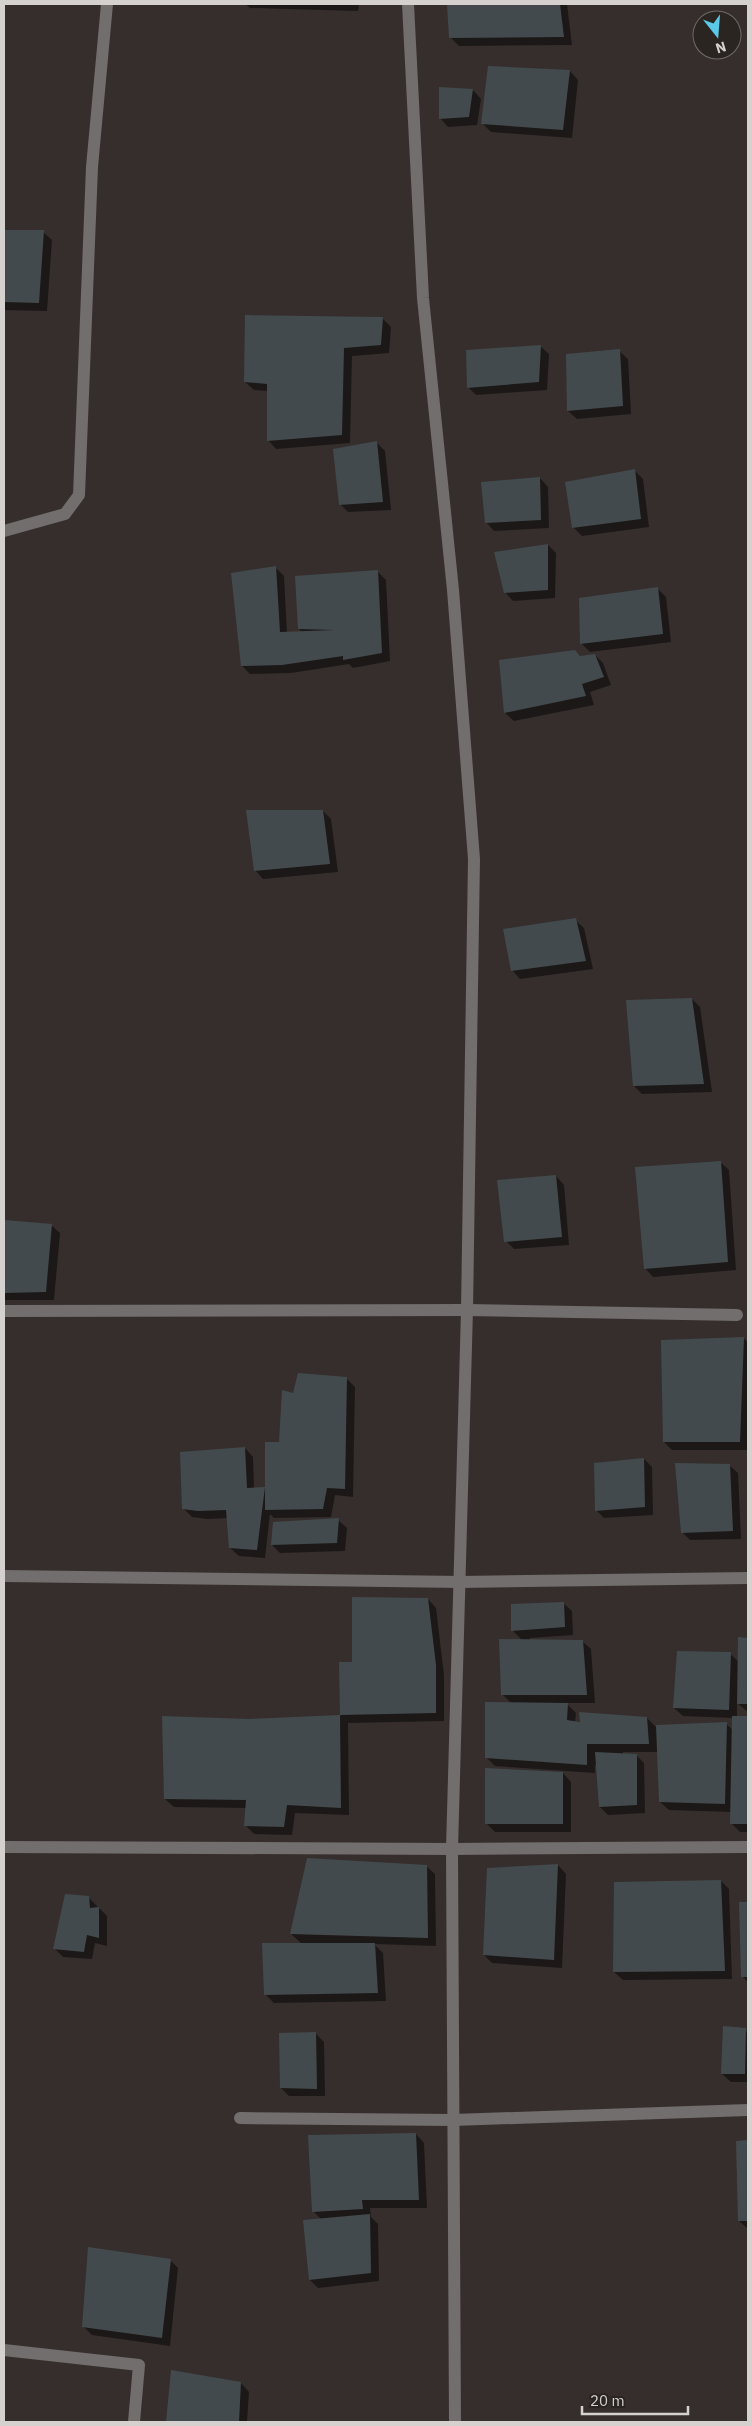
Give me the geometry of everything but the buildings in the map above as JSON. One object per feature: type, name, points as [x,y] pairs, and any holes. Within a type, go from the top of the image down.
[{"type":"street","points":[[4,531],[65,514],[79,495],[92,167],[107,4]]},
{"type":"street","points":[[408,4],[423,298],[453,590],[474,859],[461,1582],[452,1849],[454,2422]]},
{"type":"street","points":[[4,1311],[467,1310],[737,1315]]},
{"type":"street","points":[[4,1576],[461,1582],[748,1578]]},
{"type":"street","points":[[4,1847],[452,1849],[748,1847]]},
{"type":"street","points":[[240,2118],[453,2120],[748,2110]]},
{"type":"street","points":[[4,2350],[139,2365],[134,2422]]}]
